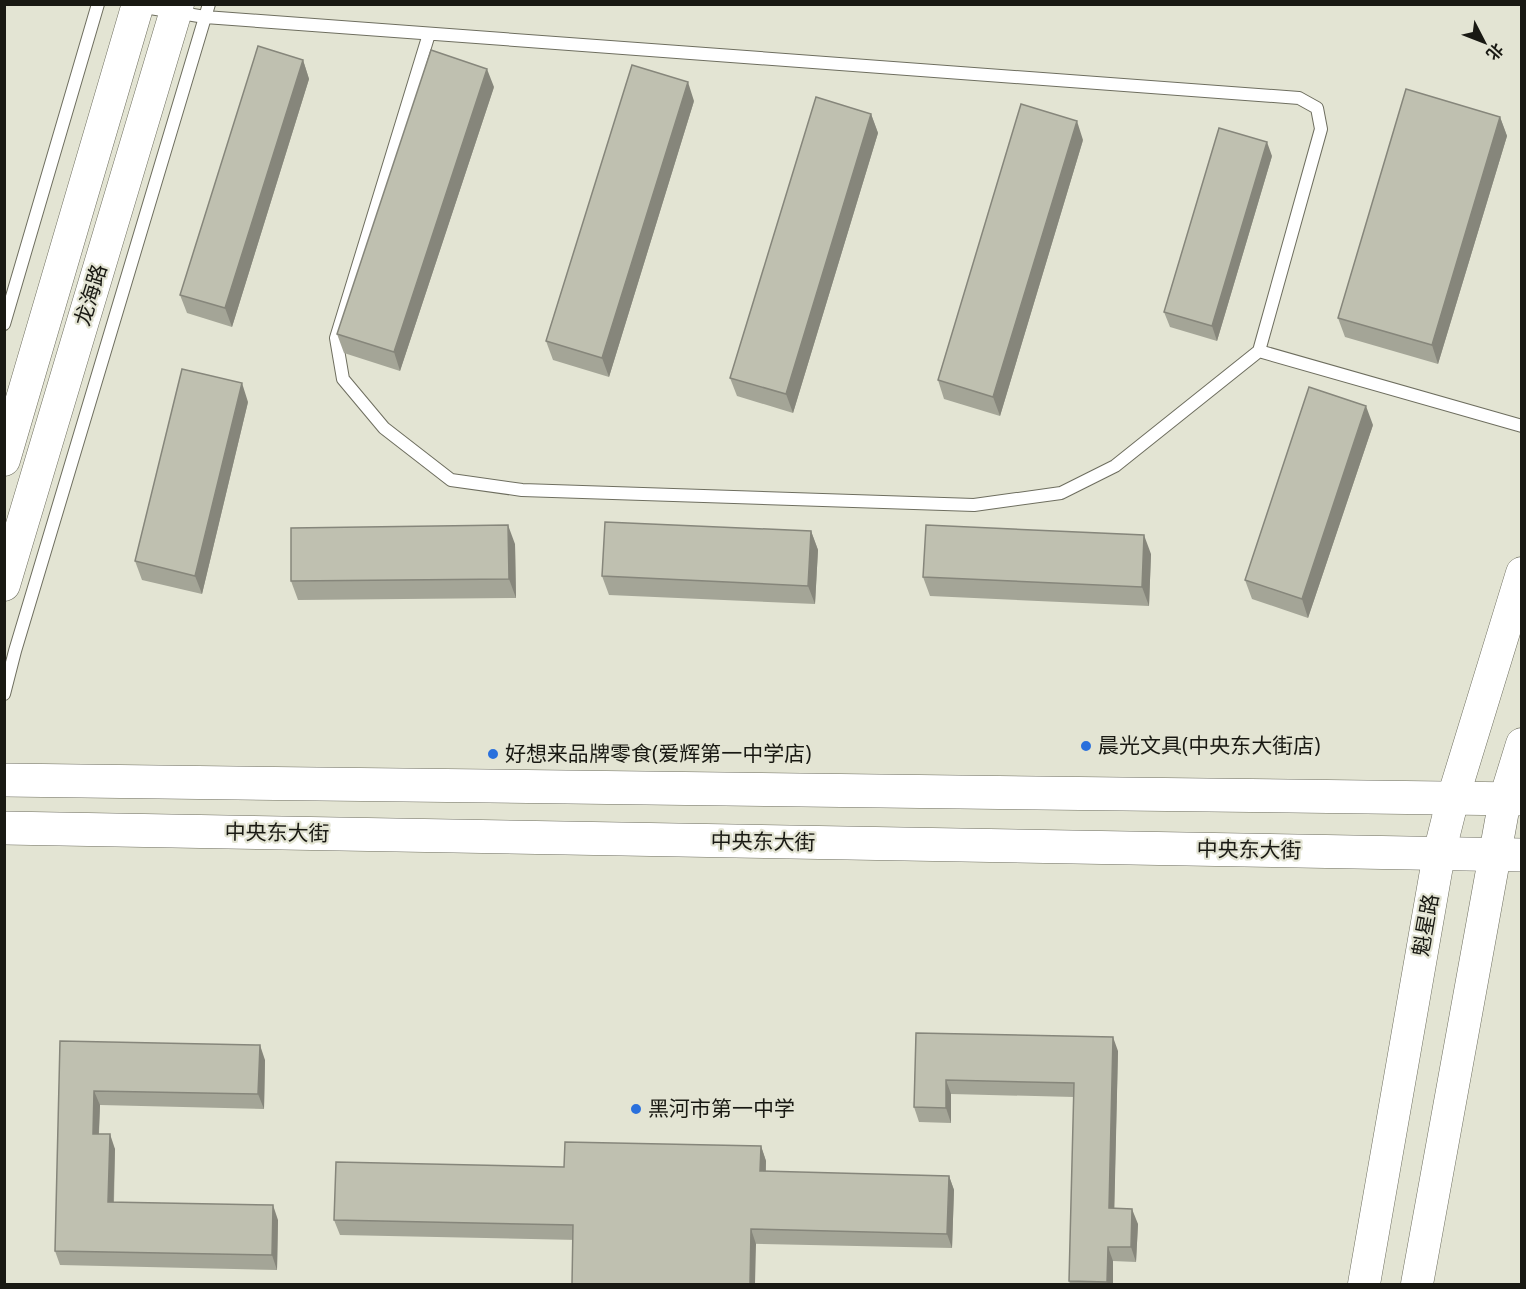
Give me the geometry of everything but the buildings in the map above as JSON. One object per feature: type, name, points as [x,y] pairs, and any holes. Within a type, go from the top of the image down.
[{"type":"main road","points":[[4,780],[1513,799]]},
{"type":"main road","name":"中央东大街","points":[[4,828],[1508,855]]},
{"type":"street","name":"龙海路","points":[[4,460],[137,5]]},
{"type":"street","name":"龙海路","points":[[4,585],[186,11]]},
{"type":"street","name":"魁星路","points":[[1364,1284],[1439,854],[1453,798],[1521,573]]},
{"type":"street","points":[[1417,1284],[1508,855],[1521,744]]},
{"type":"lane","points":[[4,324],[98,4]]},
{"type":"lane","points":[[186,11],[208,4]]},
{"type":"lane","points":[[137,5],[429,34],[1299,98],[1317,108],[1321,129],[1258,351],[1115,466],[1061,493],[974,505],[522,490],[451,480],[384,428],[344,379],[336,338],[429,34]]},
{"type":"lane","points":[[4,694],[186,11]]},
{"type":"lane","points":[[1258,351],[1521,426]]},
{"type":"place","name":"晨光文具(中央东大街店)","points":[[1086,746]]},
{"type":"place","name":"好想来品牌零食(爱辉第一中学店)","points":[[493,754]]},
{"type":"place","name":"黑河市第一中学","points":[[636,1109]]}]
